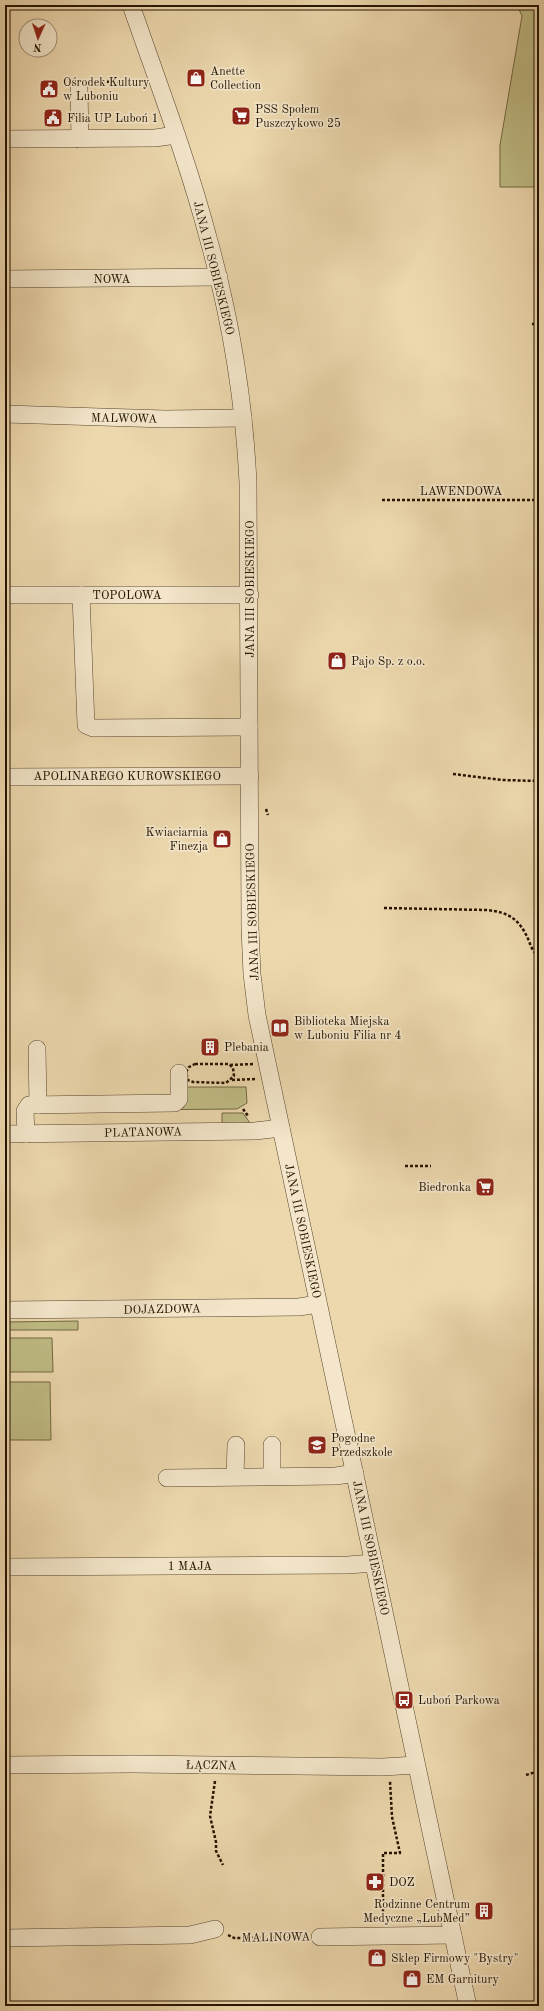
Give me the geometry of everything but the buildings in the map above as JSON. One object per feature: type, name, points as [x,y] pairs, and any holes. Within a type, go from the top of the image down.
[{"type":"street","name":"JANA III SOBIESKIEGO","points":[[131,5],[199,205],[219,277],[235,358],[243,418],[248,482],[250,595],[250,907],[252,974],[260,1032],[468,2006]]},
{"type":"street","points":[[80,139],[83,85]]},
{"type":"street","points":[[5,139],[156,138],[176,135]]},
{"type":"street","name":"NOWA","points":[[5,279],[219,277]]},
{"type":"street","name":"MALWOWA","points":[[5,414],[165,419],[243,418]]},
{"type":"street","name":"TOPOLOWA","points":[[5,595],[250,595]]},
{"type":"street","points":[[81,595],[86,726],[93,728],[249,727]]},
{"type":"street","name":"APOLINAREGO KUROWSKIEGO","points":[[5,777],[250,776]]},
{"type":"street","points":[[37,1050],[38,1105]]},
{"type":"street","points":[[26,1134],[26,1108],[29,1105],[173,1103],[179,1099],[179,1073]]},
{"type":"street","name":"PLATANOWA","points":[[5,1134],[255,1131],[281,1128]]},
{"type":"street","name":"DOJAZDOWA","points":[[5,1310],[292,1307],[318,1304]]},
{"type":"street","points":[[235,1476],[236,1445]]},
{"type":"street","points":[[272,1445],[272,1476]]},
{"type":"street","points":[[167,1478],[336,1476],[355,1473]]},
{"type":"street","name":"1 MAJA","points":[[5,1567],[340,1565],[374,1563]]},
{"type":"street","name":"ŁĄCZNA","points":[[5,1765],[383,1767],[416,1765]]},
{"type":"street","points":[[5,1938],[190,1935],[215,1929]]},
{"type":"street","name":"MALINOWA","points":[[320,1937],[453,1935]]},
{"type":"path","points":[[83,85],[146,80]]},
{"type":"path","points":[[532,324],[539,324]]},
{"type":"path","name":"LAWENDOWA","points":[[382,500],[539,500]]},
{"type":"path","points":[[453,774],[502,780],[539,780]]},
{"type":"path","points":[[384,908],[486,910],[503,913],[511,917],[524,929],[532,949],[539,957]]},
{"type":"path","points":[[256,1064],[195,1064],[189,1067],[186,1075],[188,1080],[195,1083],[226,1083],[232,1080],[259,1079]]},
{"type":"path","points":[[230,1065],[234,1071],[232,1080]]},
{"type":"path","points":[[405,1166],[431,1166]]},
{"type":"path","points":[[215,1765],[210,1816],[216,1842],[216,1851],[223,1865]]},
{"type":"path","points":[[383,1767],[391,1783],[392,1816],[400,1853],[383,1853],[383,1936]]},
{"type":"path","points":[[526,1775],[539,1771]]},
{"type":"path","name":"MALINOWA","points":[[215,1929],[234,1938],[320,1937]]},
{"type":"shaded area","points":[[517,5],[539,5],[539,187],[500,187],[500,145],[522,16]]},
{"type":"shaded area","points":[[188,1087],[246,1087],[247,1103],[237,1109],[122,1110],[122,1108],[184,1107],[184,1091]]},
{"type":"shaded area","points":[[222,1113],[243,1113],[250,1123],[222,1124]]},
{"type":"shaded area","points":[[78,1321],[78,1330],[5,1330],[5,1322]]},
{"type":"shaded area","points":[[5,1338],[52,1338],[53,1372],[5,1372]]},
{"type":"shaded area","points":[[5,1382],[50,1382],[51,1440],[5,1440]]},
{"type":"place","name":"Anette Collection","points":[[196,78]]},
{"type":"place","name":"Ośrodek Kultury w Luboniu","points":[[49,89]]},
{"type":"place","name":"PSS Społem Puszczykowo 25","points":[[241,116]]},
{"type":"place","name":"Filia UP Luboń 1","points":[[53,118]]},
{"type":"place","name":"Pajo Sp. z o.o.","points":[[337,661]]},
{"type":"place","name":"Kwiaciarnia Finezja","points":[[222,839]]},
{"type":"place","name":"Biblioteka Miejska w Luboniu Filia nr 4","points":[[280,1028]]},
{"type":"place","name":"Plebania","points":[[210,1047]]},
{"type":"place","name":"Biedronka","points":[[485,1187]]},
{"type":"place","name":"Pogodne Przedszkole","points":[[317,1445]]},
{"type":"place","name":"Luboń Parkowa","points":[[404,1700]]},
{"type":"place","name":"DOZ","points":[[375,1882]]},
{"type":"place","name":"Rodzinne Centrum Medyczne „LubMed”","points":[[484,1911]]},
{"type":"place","name":"Sklep Firmowy \"Bystry\"","points":[[377,1958]]},
{"type":"place","name":"EM Garnitury","points":[[412,1979]]}]
